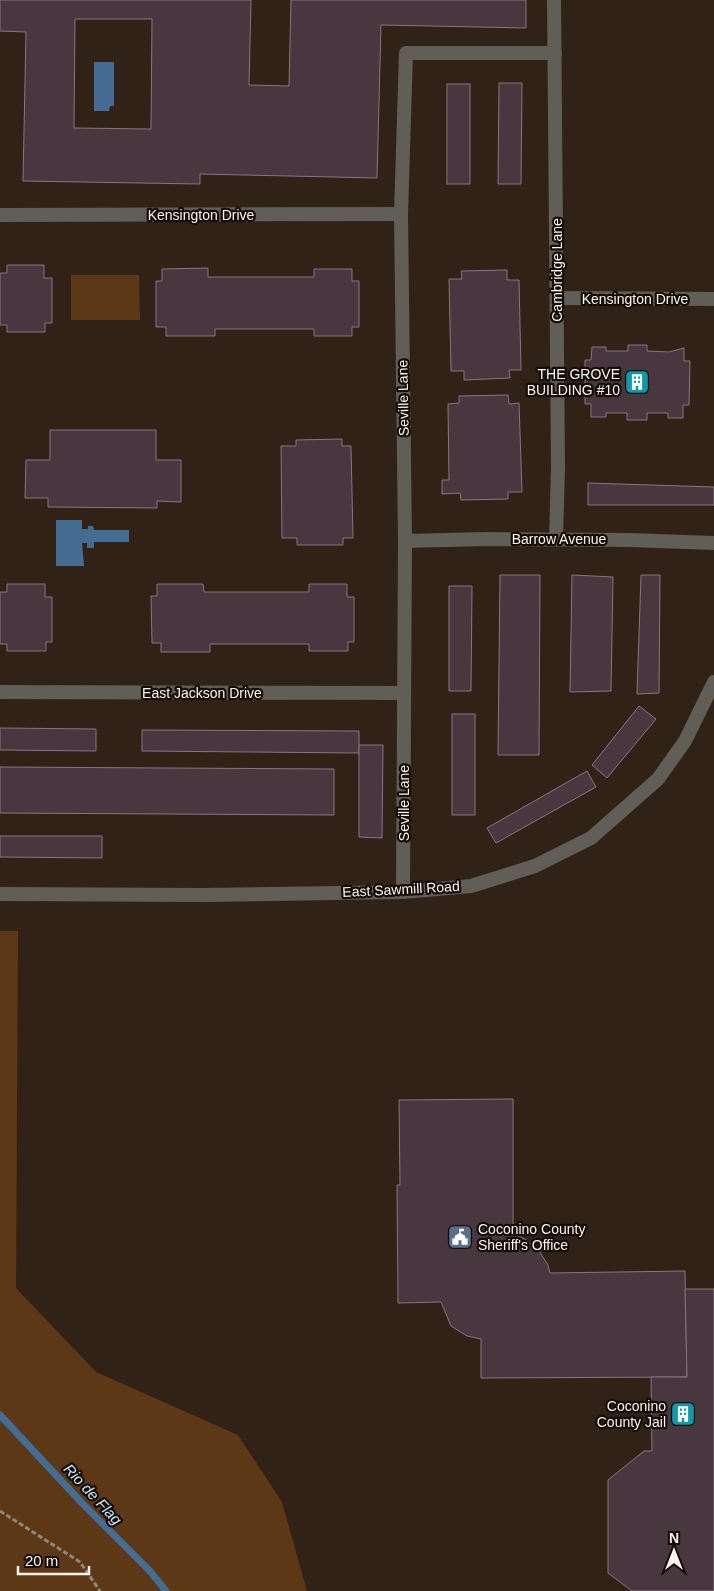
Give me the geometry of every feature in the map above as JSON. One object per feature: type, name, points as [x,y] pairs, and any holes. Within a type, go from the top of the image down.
[{"type":"street","name":"Cambridge Lane","points":[[554,0],[558,468],[556,540]]},
{"type":"street","name":"Seville Lane","points":[[404,892],[405,541],[401,214],[406,53],[555,53]]},
{"type":"street","name":"Kensington Drive","points":[[0,215],[401,214]]},
{"type":"street","name":"Kensington Drive","points":[[557,298],[714,299]]},
{"type":"street","name":"Barrow Avenue","points":[[405,541],[487,539],[657,540],[714,543]]},
{"type":"street","name":"East Sawmill Road","points":[[0,894],[204,895],[404,892],[471,886],[535,866],[592,838],[658,779],[686,741],[714,682]]},
{"type":"street","name":"East Jackson Drive","points":[[0,692],[404,693]]},
{"type":"path","points":[[0,1511],[80,1562],[100,1591]]},
{"type":"shaded area","points":[[71,275],[139,275],[140,320],[71,320]]},
{"type":"shaded area","points":[[0,931],[18,931],[16,1288],[96,1372],[238,1435],[282,1502],[307,1591],[0,1591]]},
{"type":"water","points":[[94,62],[114,62],[114,106],[110,106],[109,111],[94,111]]},
{"type":"water","points":[[56,520],[82,520],[82,529],[88,529],[88,526],[93,526],[94,530],[129,530],[129,542],[94,542],[94,548],[87,548],[87,543],[82,543],[84,566],[56,566]]},
{"type":"building","points":[[0,0],[251,0],[249,85],[289,86],[291,0],[526,0],[526,28],[381,25],[377,178],[200,174],[200,184],[23,181],[26,32],[0,31]],"holes":[[[75,19],[152,19],[151,129],[74,128]]]},
{"type":"building","points":[[499,83],[522,83],[521,184],[498,184]]},
{"type":"building","points":[[447,84],[470,84],[470,184],[447,184]]},
{"type":"building","points":[[7,265],[44,265],[44,278],[52,278],[52,323],[45,323],[45,332],[7,332],[7,325],[0,325],[0,273],[7,273]]},
{"type":"building","points":[[208,268],[208,277],[314,277],[314,269],[352,269],[352,281],[359,281],[359,327],[352,327],[352,336],[314,336],[314,329],[215,329],[215,336],[166,336],[166,327],[156,327],[156,281],[162,281],[162,269]]},
{"type":"building","points":[[507,270],[507,280],[519,280],[521,370],[509,370],[510,378],[464,380],[464,371],[451,371],[449,279],[462,279],[461,271]]},
{"type":"building","name":"THE GROVE BUILDING #10","points":[[628,345],[647,345],[647,351],[669,352],[684,348],[684,361],[690,361],[689,405],[683,405],[683,418],[668,418],[668,413],[647,413],[647,420],[627,420],[627,413],[606,413],[606,417],[591,417],[591,404],[585,404],[585,360],[591,360],[592,347],[606,347],[606,351],[628,351]]},
{"type":"building","points":[[508,395],[509,404],[519,403],[522,492],[508,492],[508,499],[461,500],[460,493],[442,494],[442,480],[449,480],[448,404],[459,403],[459,396]]},
{"type":"building","points":[[50,430],[156,430],[156,460],[181,460],[181,502],[157,501],[157,508],[48,507],[48,498],[25,498],[26,460],[50,460]]},
{"type":"building","points":[[342,439],[342,446],[351,446],[353,538],[343,538],[343,545],[297,545],[297,538],[282,538],[281,446],[296,446],[296,440]]},
{"type":"building","points":[[588,483],[714,487],[714,505],[588,505]]},
{"type":"building","points":[[500,575],[540,575],[539,755],[498,755]]},
{"type":"building","points":[[572,575],[613,577],[611,691],[570,692]]},
{"type":"building","points":[[641,575],[660,575],[659,693],[637,694]]},
{"type":"building","points":[[7,584],[45,584],[45,597],[52,597],[52,642],[46,642],[46,651],[7,651],[7,644],[0,644],[0,592],[7,592]]},
{"type":"building","points":[[157,584],[203,584],[204,592],[309,592],[309,584],[347,584],[347,597],[354,597],[354,642],[348,642],[348,651],[309,651],[309,644],[210,644],[210,652],[161,652],[161,643],[152,643],[151,596],[157,596]]},
{"type":"building","points":[[449,586],[472,586],[471,691],[449,691]]},
{"type":"building","points":[[639,706],[656,719],[607,778],[592,765]]},
{"type":"building","points":[[452,714],[475,714],[475,815],[452,815]]},
{"type":"building","points":[[0,728],[96,729],[96,751],[0,750]]},
{"type":"building","points":[[142,730],[359,731],[359,753],[142,751]]},
{"type":"building","points":[[359,745],[383,745],[382,838],[359,837]]},
{"type":"building","points":[[0,767],[334,769],[334,815],[0,813]]},
{"type":"building","points":[[587,771],[596,787],[496,843],[487,828]]},
{"type":"building","points":[[0,836],[102,836],[102,858],[0,857]]},
{"type":"building","name":"Coconino County Sheriff's Office","points":[[513,1099],[513,1234],[525,1239],[539,1251],[548,1265],[550,1273],[685,1271],[687,1377],[481,1378],[481,1339],[467,1336],[451,1326],[441,1302],[398,1303],[397,1185],[400,1185],[399,1100]]},
{"type":"building","name":"Coconino County Jail","points":[[685,1289],[714,1289],[714,1591],[632,1591],[608,1573],[608,1480],[644,1451],[652,1451],[651,1377],[687,1377]]},
{"type":"waterway","name":"Rio de Flag","points":[[0,1415],[82,1503],[149,1570],[166,1591]]},
{"type":"place","name":"THE GROVE BUILDING #10","points":[[637,382]]},
{"type":"place","name":"Coconino County Sheriff's Office","points":[[460,1237]]},
{"type":"place","name":"Coconino County Jail","points":[[683,1414]]}]
